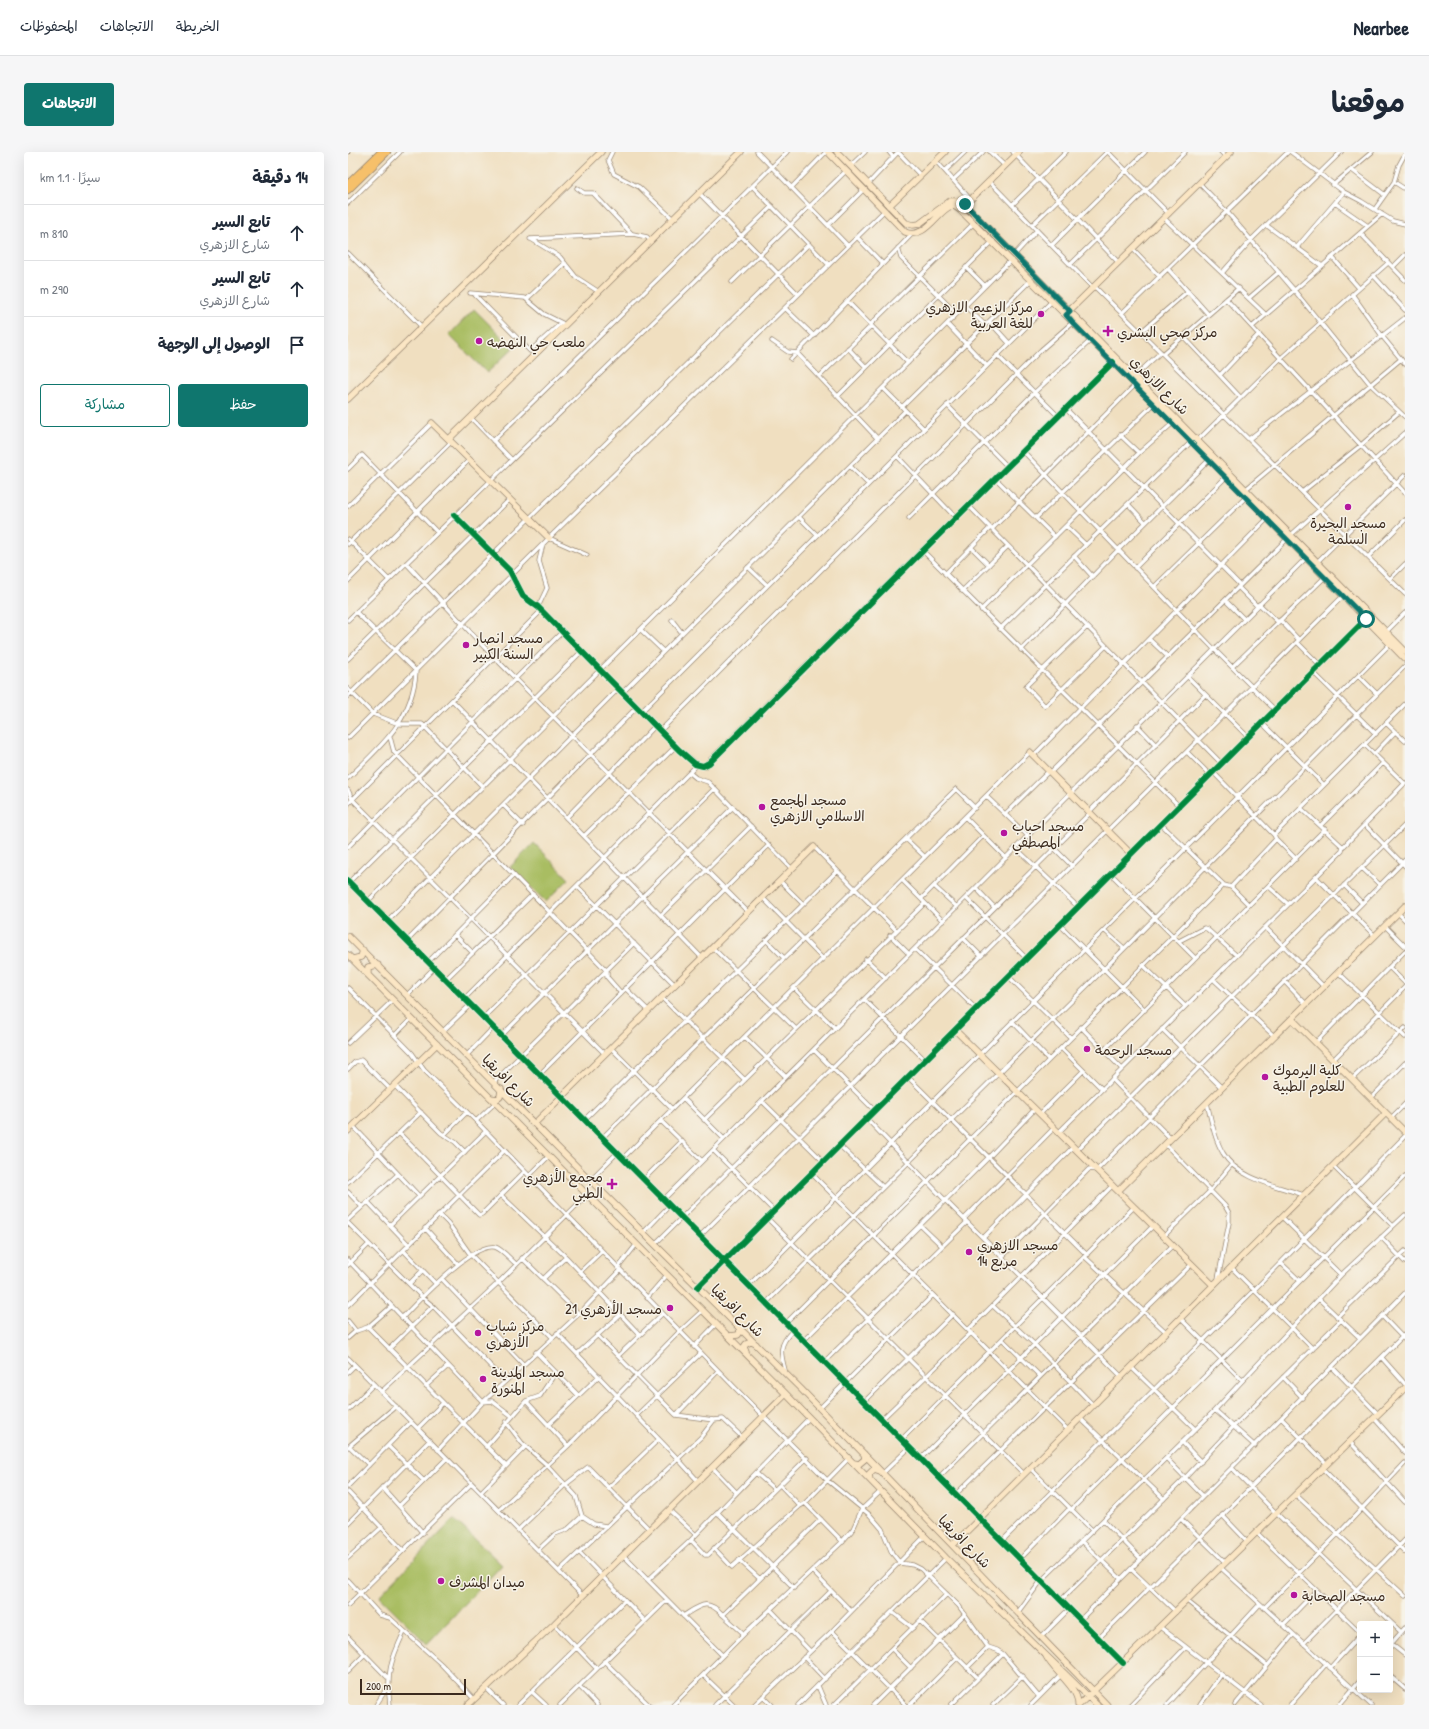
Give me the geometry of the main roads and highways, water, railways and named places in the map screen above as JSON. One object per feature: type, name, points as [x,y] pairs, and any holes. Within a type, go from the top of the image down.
[{"type":"main road","points":[[348,184],[380,152]]},
{"type":"main road","points":[[348,190],[387,152]]},
{"type":"place","name":"مركز الزعيم الازهري للغة العربية","points":[[1041,314]]},
{"type":"place","name":"مركز صحي البشري","points":[[1108,331]]},
{"type":"place","name":"ملعب حي النهضه","points":[[479,341]]},
{"type":"place","name":"مسجد البحيرة السلمة","points":[[1348,507]]},
{"type":"place","name":"مسجد انصار السنة الكبير","points":[[466,645]]},
{"type":"place","name":"مسجد المجمع الاسلامي الازهري","points":[[762,807]]},
{"type":"place","name":"مسجد احباب المصطفي","points":[[1004,833]]},
{"type":"place","name":"مسجد الرحمة","points":[[1087,1049]]},
{"type":"place","name":"كلية اليرموك للعلوم الطبية","points":[[1265,1077]]},
{"type":"place","name":"مجمع الأزهري الطبي","points":[[612,1184]]},
{"type":"place","name":"مسجد الازهري مربع 14","points":[[969,1252]]},
{"type":"place","name":"مسجد الأزهري 21","points":[[670,1308]]},
{"type":"place","name":"مركز شباب الأزهري","points":[[478,1333]]},
{"type":"place","name":"مسجد المدينة المنورة","points":[[483,1379]]},
{"type":"place","name":"ميدان المشرف","points":[[441,1581]]},
{"type":"place","name":"مسجد الصحابة","points":[[1294,1595]]}]
